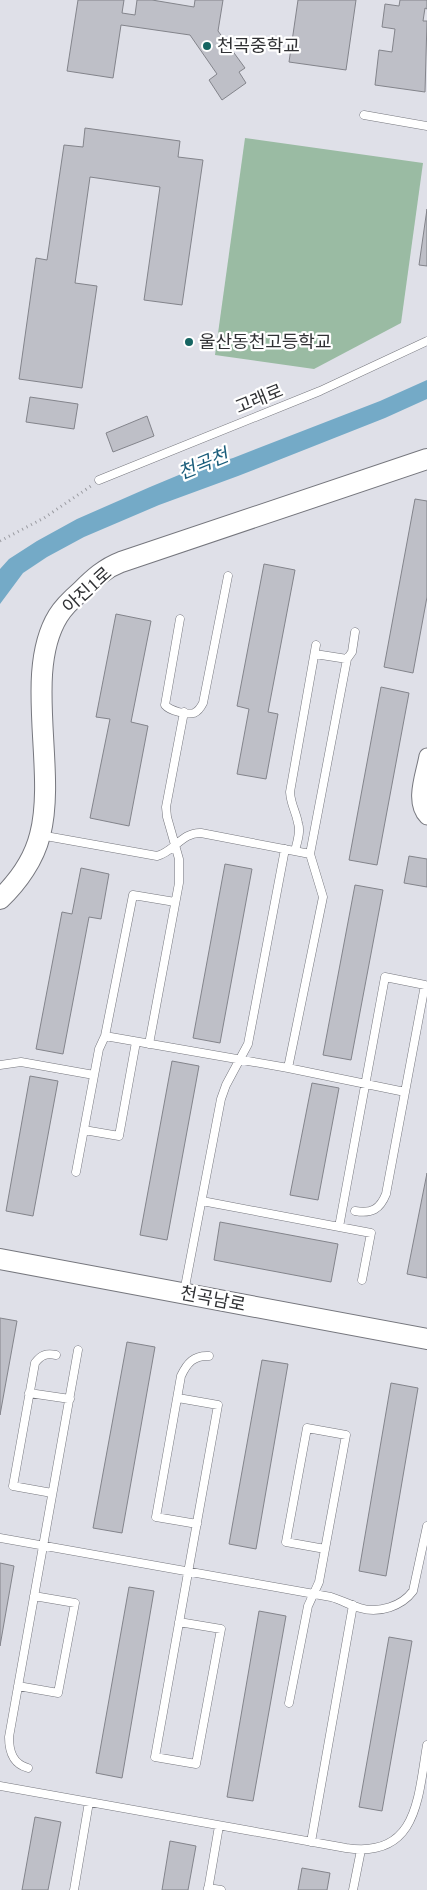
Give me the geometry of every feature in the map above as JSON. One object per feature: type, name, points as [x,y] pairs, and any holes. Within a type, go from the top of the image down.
[{"type":"street","name":"아진1로","points":[[0,899],[19,877],[36,849],[40,835],[44,818],[45,784],[42,697],[45,659],[54,625],[65,607],[75,596],[105,570],[121,562],[427,459]]},
{"type":"street","points":[[427,756],[419,797],[423,813],[427,817]]},
{"type":"street","name":"천곡남로","points":[[0,1259],[427,1339]]},
{"type":"lane","points":[[364,116],[427,126]]},
{"type":"lane","name":"고래로","points":[[99,480],[320,392],[427,341]]},
{"type":"lane","points":[[180,619],[165,701],[168,709],[194,713],[198,711],[203,703],[228,576]]},
{"type":"lane","points":[[288,1068],[323,897],[310,854],[347,659],[352,652],[356,632]]},
{"type":"lane","points":[[295,851],[299,823],[290,804],[290,792],[316,645]]},
{"type":"lane","points":[[315,654],[347,659]]},
{"type":"lane","points":[[149,1044],[176,902],[180,871],[176,844],[166,817],[166,807],[184,712]]},
{"type":"lane","points":[[40,835],[148,855],[164,854],[185,837],[195,833],[310,854]]},
{"type":"lane","points":[[184,1294],[221,1099],[226,1085],[248,1044],[285,849]]},
{"type":"lane","points":[[76,1172],[99,1049],[105,1036],[133,895],[176,902]]},
{"type":"lane","points":[[339,1227],[385,977],[425,984],[388,1187],[380,1207],[370,1212],[355,1211]]},
{"type":"lane","points":[[105,1036],[288,1068],[406,1092]]},
{"type":"lane","points":[[84,1130],[119,1136],[136,1042]]},
{"type":"lane","points":[[0,1065],[20,1062],[94,1075]]},
{"type":"lane","points":[[202,1201],[371,1233],[362,1280]]},
{"type":"lane","points":[[28,1768],[17,1762],[9,1748],[9,1738],[78,1350]]},
{"type":"lane","points":[[52,1494],[13,1486],[34,1370],[39,1358],[43,1355],[56,1355]]},
{"type":"lane","points":[[197,1524],[156,1517],[182,1376],[185,1367],[192,1360],[200,1356],[209,1356]]},
{"type":"lane","points":[[29,1393],[70,1399]]},
{"type":"lane","points":[[178,1398],[218,1405],[197,1524],[188,1572],[179,1622],[155,1757],[196,1764],[221,1629],[179,1622]]},
{"type":"lane","points":[[289,1703],[308,1606],[319,1582],[346,1435],[307,1428],[286,1542],[325,1549]]},
{"type":"lane","points":[[0,1538],[314,1594],[339,1599],[353,1605],[374,1610],[396,1605],[408,1598],[413,1591],[417,1580],[427,1526]]},
{"type":"lane","points":[[18,1686],[58,1693],[71,1621],[74,1603],[34,1596]]},
{"type":"lane","points":[[311,1842],[353,1605]]},
{"type":"lane","points":[[0,1786],[311,1842],[372,1850],[385,1846],[397,1838],[411,1820],[415,1809],[427,1748]]},
{"type":"lane","points":[[74,1890],[89,1802]]},
{"type":"lane","points":[[219,1826],[208,1889],[222,1890]]},
{"type":"lane","points":[[353,1890],[361,1850]]},
{"type":"path","points":[[0,541],[44,518],[99,480]]},
{"type":"green space","points":[[245,138],[423,163],[401,323],[314,369],[215,355]]},
{"type":"water","name":"천곡천","points":[[427,380],[427,399],[385,418],[159,505],[84,537],[47,557],[23,573],[0,604],[0,569],[9,559],[77,519],[186,472],[233,458],[380,401]]},
{"type":"building","points":[[78,0],[124,0],[122,13],[135,15],[137,0],[152,0],[194,7],[195,0],[223,0],[218,31],[245,68],[239,72],[246,83],[222,100],[209,80],[217,74],[190,35],[121,25],[113,78],[67,71]]},
{"type":"building","points":[[298,0],[356,0],[346,70],[289,62]]},
{"type":"building","points":[[400,0],[427,0],[427,9],[425,8],[423,21],[427,21],[425,92],[375,85],[379,50],[392,52],[395,29],[382,27],[385,4],[399,6]]},
{"type":"building","points":[[85,128],[180,141],[178,157],[203,160],[182,305],[144,300],[160,187],[90,177],[75,283],[97,286],[82,388],[19,379],[36,258],[47,260],[64,145],[83,147]]},
{"type":"building","points":[[427,209],[427,266],[419,265]]},
{"type":"building","points":[[30,397],[78,404],[74,429],[26,422]]},
{"type":"building","points":[[147,416],[154,436],[113,452],[106,433]]},
{"type":"building","points":[[415,499],[427,501],[427,597],[413,673],[384,667]]},
{"type":"building","points":[[264,564],[295,570],[268,712],[278,714],[266,779],[237,774],[249,709],[237,706]]},
{"type":"building","points":[[116,614],[151,621],[131,722],[148,726],[129,826],[90,818],[110,719],[96,717]]},
{"type":"building","points":[[381,687],[409,693],[377,865],[349,860]]},
{"type":"building","points":[[409,856],[427,859],[427,887],[404,883]]},
{"type":"building","points":[[225,864],[252,869],[220,1043],[193,1038]]},
{"type":"building","points":[[81,868],[109,874],[101,919],[89,917],[63,1054],[36,1049],[62,912],[72,914]]},
{"type":"building","points":[[355,885],[383,890],[351,1060],[323,1055]]},
{"type":"building","points":[[172,1061],[199,1066],[167,1240],[140,1235]]},
{"type":"building","points":[[30,1076],[58,1081],[33,1216],[6,1211]]},
{"type":"building","points":[[312,1083],[339,1088],[318,1200],[290,1195]]},
{"type":"building","points":[[427,1173],[427,1278],[407,1274]]},
{"type":"building","points":[[220,1222],[338,1244],[331,1282],[214,1260]]},
{"type":"building","points":[[0,1318],[17,1321],[0,1415]]},
{"type":"building","points":[[127,1342],[155,1347],[122,1533],[93,1528]]},
{"type":"building","points":[[262,1360],[288,1364],[256,1549],[229,1544]]},
{"type":"building","points":[[391,1383],[418,1388],[386,1576],[359,1571]]},
{"type":"building","points":[[0,1563],[14,1566],[0,1646]]},
{"type":"building","points":[[129,1587],[154,1591],[122,1778],[96,1773]]},
{"type":"building","points":[[259,1611],[286,1616],[253,1801],[227,1797]]},
{"type":"building","points":[[389,1637],[412,1641],[382,1811],[359,1807]]},
{"type":"building","points":[[35,1817],[61,1822],[48,1890],[22,1890]]},
{"type":"building","points":[[170,1841],[196,1846],[188,1890],[162,1890]]},
{"type":"building","points":[[302,1868],[330,1873],[327,1890],[298,1890]]},
{"type":"place","name":"천곡중학교","points":[[207,46]]},
{"type":"place","name":"울산동천고등학교","points":[[189,342]]}]
